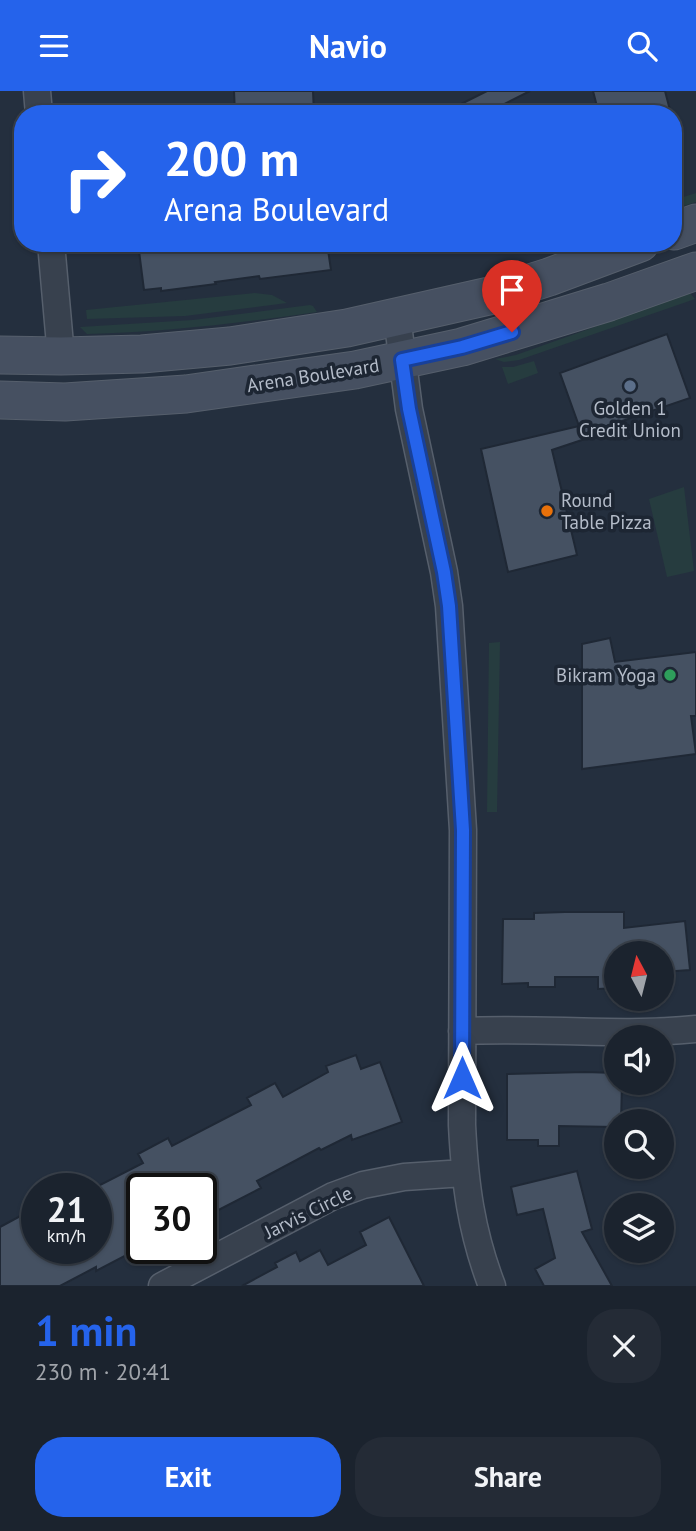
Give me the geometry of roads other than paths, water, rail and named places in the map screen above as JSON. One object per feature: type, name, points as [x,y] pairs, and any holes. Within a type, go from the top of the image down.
[{"type":"main road","points":[[0,355],[142,354],[230,346],[347,328],[489,296],[616,252]]},
{"type":"main road","name":"Arena Boulevard","points":[[0,400],[65,402],[186,394],[355,370],[462,347],[608,302],[696,271]]},
{"type":"street","points":[[52,252],[61,356]]},
{"type":"street","points":[[397,317],[409,409],[449,606],[463,830],[464,1173],[483,1264],[492,1286]]},
{"type":"street","points":[[462,1031],[613,1032],[696,1029]]},
{"type":"street","name":"Jarvis Circle","points":[[162,1286],[332,1196],[363,1185],[404,1177],[464,1173]]},
{"type":"place","name":"Golden 1 Credit Union","points":[[630,386]]},
{"type":"place","name":"Round Table Pizza","points":[[547,511]]},
{"type":"place","name":"Bikram Yoga","points":[[670,675]]}]
